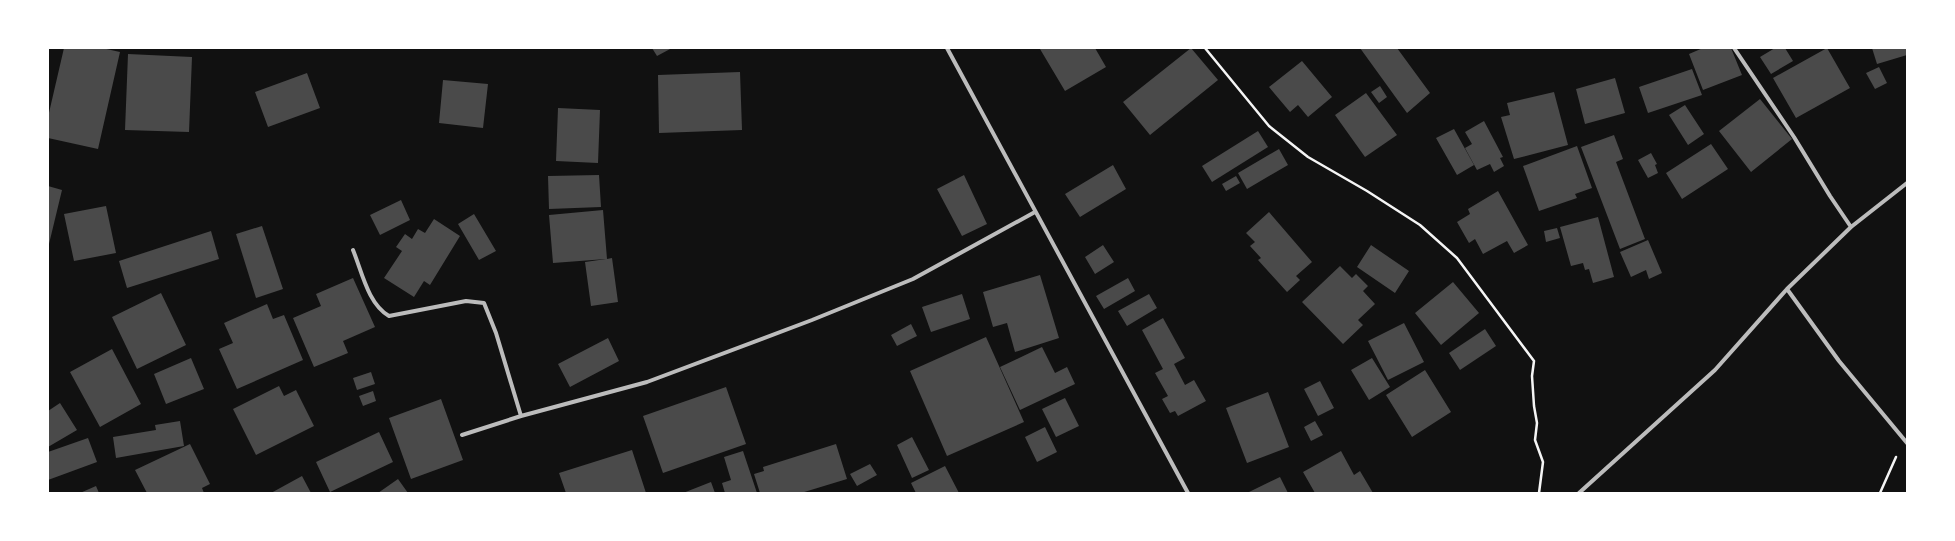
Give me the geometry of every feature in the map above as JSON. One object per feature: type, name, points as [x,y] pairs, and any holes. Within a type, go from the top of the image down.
[{"type":"street","points":[[947,48],[1186,492]]},
{"type":"street","points":[[1734,48],[1794,137],[1851,227]]},
{"type":"street","points":[[1579,493],[1715,370],[1787,289],[1851,227],[1907,183]]},
{"type":"street","points":[[462,435],[521,416],[647,382],[812,320],[913,279],[1035,212]]},
{"type":"street","points":[[353,250],[371,296],[380,311],[389,316],[466,301],[484,303],[496,333],[521,416]]},
{"type":"street","points":[[1787,289],[1839,361],[1896,433],[1907,443]]},
{"type":"path","points":[[1205,48],[1269,126],[1308,157],[1368,191],[1420,225],[1457,258],[1534,361],[1532,376],[1537,423],[1535,440],[1543,462],[1539,493]]},
{"type":"path","points":[[1880,493],[1897,455],[1896,433]]},
{"type":"building","points":[[64,48],[102,48],[120,52],[98,149],[48,138],[48,117]]},
{"type":"building","points":[[652,48],[672,48],[657,56]]},
{"type":"building","points":[[1095,48],[1106,67],[1065,91],[1040,49]]},
{"type":"building","points":[[1191,48],[1218,80],[1150,135],[1123,102]]},
{"type":"building","points":[[1360,48],[1397,48],[1430,93],[1407,113]]},
{"type":"building","points":[[1703,48],[1731,48],[1742,75],[1703,90],[1689,54]]},
{"type":"building","points":[[1775,48],[1785,48],[1793,61],[1771,74],[1760,57]]},
{"type":"building","points":[[1827,48],[1850,88],[1796,118],[1773,78]]},
{"type":"building","points":[[1872,48],[1907,48],[1907,55],[1877,64]]},
{"type":"building","points":[[128,54],[192,57],[189,132],[125,130]]},
{"type":"building","points":[[1302,61],[1332,97],[1308,117],[1298,105],[1290,112],[1269,87]]},
{"type":"building","points":[[1879,67],[1887,83],[1875,89],[1866,73]]},
{"type":"building","points":[[1692,69],[1702,95],[1648,113],[1639,87]]},
{"type":"building","points":[[740,72],[742,130],[659,133],[658,75]]},
{"type":"building","points":[[307,73],[320,108],[268,127],[255,92]]},
{"type":"building","points":[[1615,78],[1625,113],[1585,124],[1576,89]]},
{"type":"building","points":[[443,80],[488,84],[483,128],[439,123]]},
{"type":"building","points":[[1380,86],[1387,97],[1379,103],[1371,92]]},
{"type":"building","points":[[1554,92],[1568,145],[1514,159],[1501,117],[1510,115],[1507,103]]},
{"type":"building","points":[[1366,93],[1397,135],[1365,157],[1335,115]]},
{"type":"building","points":[[1760,99],[1792,139],[1751,172],[1719,131]]},
{"type":"building","points":[[1685,105],[1704,134],[1688,145],[1669,115]]},
{"type":"building","points":[[558,108],[600,110],[598,163],[556,161]]},
{"type":"building","points":[[1484,121],[1503,157],[1500,158],[1504,166],[1494,172],[1490,164],[1477,170],[1465,148],[1472,144],[1465,132]]},
{"type":"building","points":[[1454,129],[1474,165],[1457,175],[1436,138]]},
{"type":"building","points":[[1258,131],[1268,147],[1212,182],[1202,166]]},
{"type":"building","points":[[1614,135],[1623,159],[1616,162],[1645,239],[1620,249],[1581,147]]},
{"type":"building","points":[[1711,144],[1728,169],[1682,199],[1666,173]]},
{"type":"building","points":[[1577,146],[1592,188],[1575,194],[1577,198],[1539,211],[1523,166]]},
{"type":"building","points":[[1279,149],[1288,165],[1247,189],[1238,173]]},
{"type":"building","points":[[1651,153],[1657,164],[1655,165],[1658,173],[1648,178],[1638,160]]},
{"type":"building","points":[[1113,165],[1126,189],[1080,217],[1065,194]]},
{"type":"building","points":[[599,175],[601,207],[549,209],[548,176]]},
{"type":"building","points":[[964,175],[987,224],[962,236],[937,189]]},
{"type":"building","points":[[1236,176],[1240,183],[1226,191],[1222,184]]},
{"type":"building","points":[[48,186],[62,190],[49,244],[48,243]]},
{"type":"building","points":[[1498,191],[1528,245],[1514,253],[1507,241],[1483,254],[1475,239],[1469,243],[1457,222],[1470,214],[1468,209]]},
{"type":"building","points":[[401,200],[410,220],[380,235],[370,215]]},
{"type":"building","points":[[106,206],[116,253],[74,261],[64,214]]},
{"type":"building","points":[[603,210],[607,259],[612,258],[618,302],[591,306],[585,262],[606,259],[553,263],[549,215]]},
{"type":"building","points":[[1269,212],[1312,262],[1296,276],[1300,280],[1287,292],[1258,260],[1261,258],[1250,246],[1255,242],[1246,233]]},
{"type":"building","points":[[474,214],[496,251],[479,260],[458,224]]},
{"type":"building","points":[[1598,217],[1614,277],[1593,283],[1589,269],[1585,270],[1583,263],[1571,266],[1560,227]]},
{"type":"building","points":[[434,219],[460,236],[430,285],[424,281],[414,297],[384,278],[402,251],[396,247],[405,234],[412,239],[418,229],[425,233]]},
{"type":"building","points":[[262,226],[283,289],[256,298],[236,234]]},
{"type":"building","points":[[1557,228],[1560,238],[1546,242],[1544,231]]},
{"type":"building","points":[[211,231],[219,259],[127,288],[119,261]]},
{"type":"building","points":[[1648,240],[1662,273],[1649,279],[1646,270],[1631,277],[1620,252]]},
{"type":"building","points":[[1103,245],[1114,262],[1095,274],[1085,257]]},
{"type":"building","points":[[1371,245],[1409,271],[1395,293],[1357,267]]},
{"type":"building","points":[[1340,266],[1352,278],[1356,274],[1368,286],[1363,291],[1375,304],[1358,320],[1363,325],[1343,344],[1302,302]]},
{"type":"building","points":[[1040,275],[1059,338],[1015,352],[1007,323],[993,327],[983,292]]},
{"type":"building","points":[[353,278],[375,327],[343,341],[348,353],[314,367],[293,318],[321,306],[316,294]]},
{"type":"building","points":[[1128,278],[1135,291],[1104,309],[1096,296]]},
{"type":"building","points":[[1453,282],[1479,313],[1441,345],[1415,313]]},
{"type":"building","points":[[161,293],[186,345],[137,369],[112,317]]},
{"type":"building","points":[[962,294],[970,319],[931,332],[922,307]]},
{"type":"building","points":[[1149,294],[1157,308],[1127,326],[1118,311]]},
{"type":"building","points":[[267,304],[273,319],[284,315],[303,360],[237,389],[219,349],[233,343],[224,323]]},
{"type":"building","points":[[1163,318],[1185,358],[1174,364],[1185,385],[1194,380],[1206,401],[1178,416],[1175,411],[1170,413],[1162,399],[1168,396],[1155,373],[1163,369],[1142,330]]},
{"type":"building","points":[[1404,323],[1424,362],[1388,380],[1368,341]]},
{"type":"building","points":[[911,324],[917,336],[897,346],[891,335]]},
{"type":"building","points":[[1485,329],[1496,346],[1460,370],[1449,353]]},
{"type":"building","points":[[986,337],[1024,422],[947,456],[910,371]]},
{"type":"building","points":[[608,338],[619,361],[570,387],[558,364]]},
{"type":"building","points":[[1042,347],[1055,373],[1067,367],[1075,384],[1020,410],[1000,367]]},
{"type":"building","points":[[112,349],[141,404],[100,427],[70,372]]},
{"type":"building","points":[[191,358],[204,389],[166,404],[154,374]]},
{"type":"building","points":[[1372,358],[1390,387],[1369,400],[1351,370]]},
{"type":"building","points":[[1425,370],[1451,412],[1412,437],[1386,395]]},
{"type":"building","points":[[371,372],[375,384],[357,390],[353,378]]},
{"type":"building","points":[[1320,381],[1334,408],[1318,416],[1304,389]]},
{"type":"building","points":[[279,386],[284,396],[296,390],[314,426],[256,455],[233,409]]},
{"type":"building","points":[[726,387],[746,444],[663,473],[643,416]]},
{"type":"building","points":[[373,391],[376,401],[363,406],[359,396]]},
{"type":"building","points":[[1268,392],[1289,447],[1247,463],[1226,408]]},
{"type":"building","points":[[1065,398],[1079,426],[1056,437],[1042,409]]},
{"type":"building","points":[[441,399],[463,460],[411,479],[389,418]]},
{"type":"building","points":[[60,403],[77,430],[48,447],[48,411]]},
{"type":"building","points":[[180,421],[184,446],[116,458],[113,437],[156,430],[155,425]]},
{"type":"building","points":[[1315,421],[1323,435],[1311,441],[1304,427]]},
{"type":"building","points":[[1045,427],[1057,452],[1037,462],[1025,437]]},
{"type":"building","points":[[379,432],[393,462],[330,492],[316,462]]},
{"type":"building","points":[[912,437],[929,470],[912,478],[897,445]]},
{"type":"building","points":[[88,438],[97,462],[48,480],[48,452]]},
{"type":"building","points":[[190,444],[210,484],[202,488],[204,493],[147,493],[135,470]]},
{"type":"building","points":[[836,444],[847,479],[801,493],[760,493],[754,474],[764,471],[763,467]]},
{"type":"building","points":[[632,450],[646,493],[566,493],[559,473]]},
{"type":"building","points":[[743,451],[757,493],[725,493],[722,483],[731,480],[724,457]]},
{"type":"building","points":[[1341,451],[1354,475],[1360,471],[1373,493],[1315,493],[1303,472]]},
{"type":"building","points":[[870,464],[877,475],[857,486],[850,474]]},
{"type":"building","points":[[945,466],[959,493],[916,493],[911,483]]},
{"type":"building","points":[[302,476],[311,493],[271,493]]},
{"type":"building","points":[[1280,477],[1288,493],[1249,492]]},
{"type":"building","points":[[398,479],[408,493],[378,493]]},
{"type":"building","points":[[711,482],[715,493],[683,493]]},
{"type":"building","points":[[96,486],[99,493],[80,493]]}]
